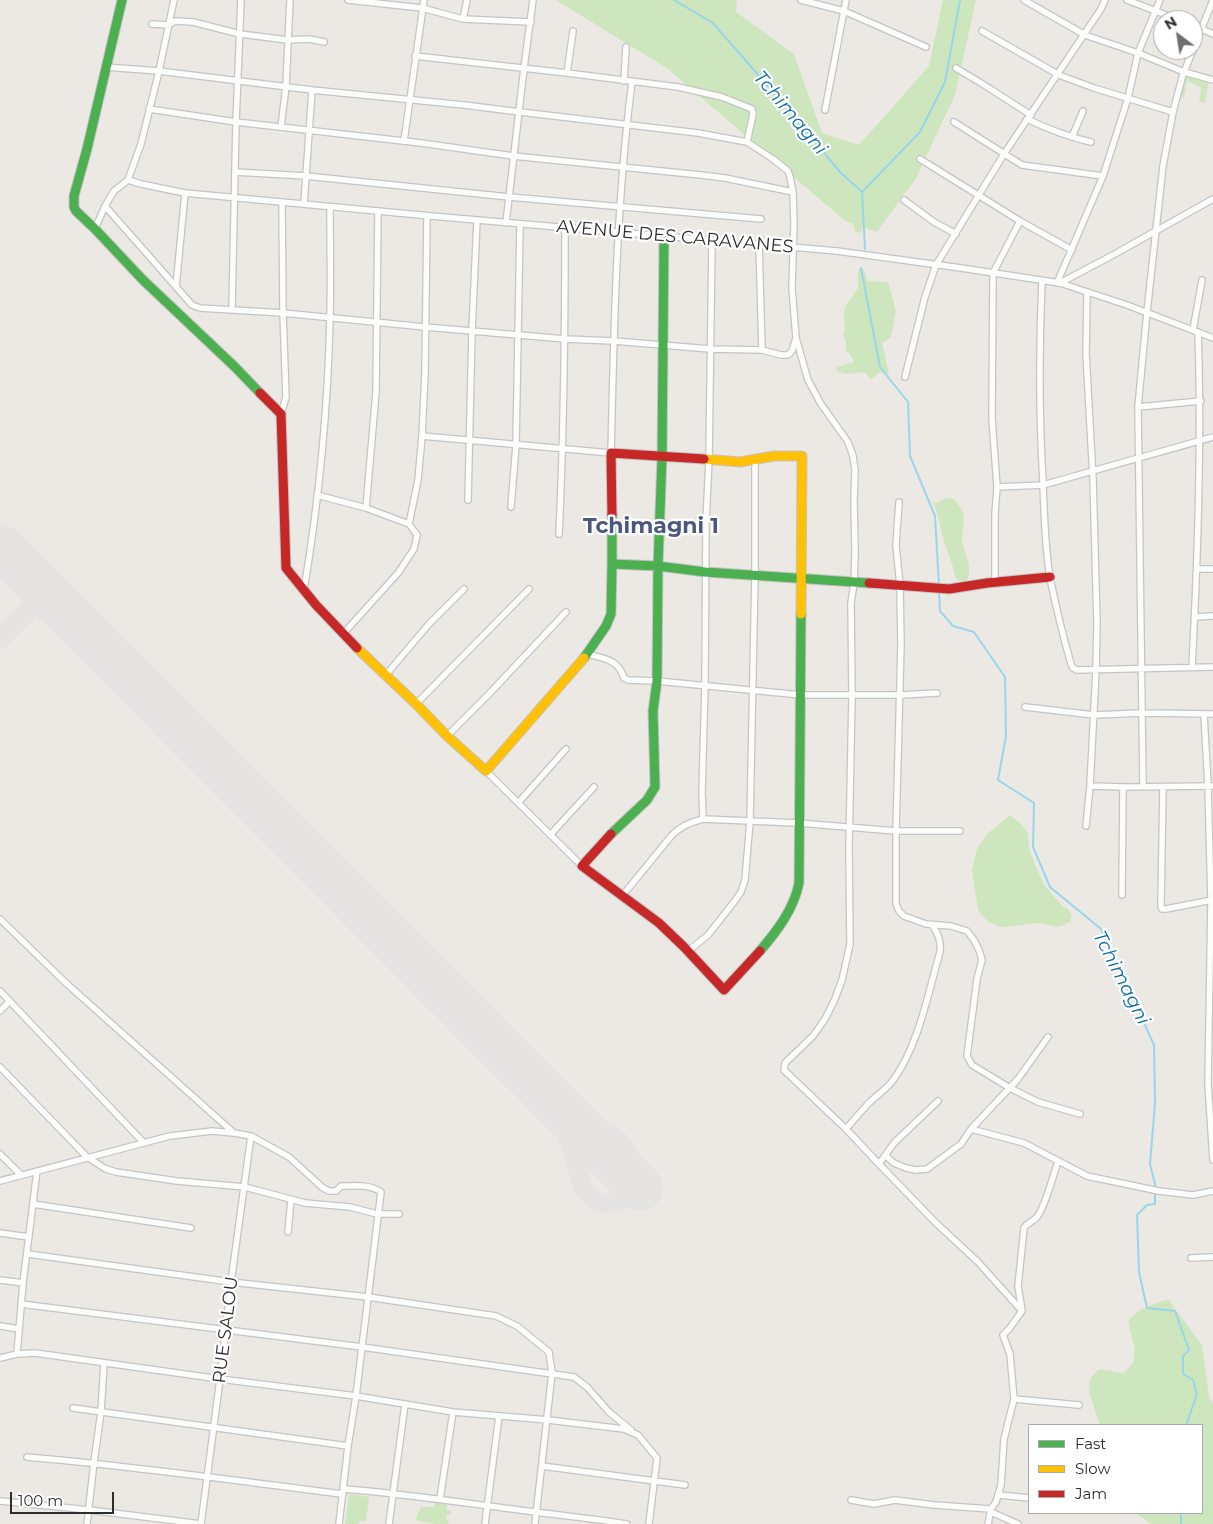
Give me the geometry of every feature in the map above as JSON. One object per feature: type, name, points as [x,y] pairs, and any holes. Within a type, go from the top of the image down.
[{"type":"street","points":[[122,0],[73,203],[76,211],[143,280],[281,414]]},
{"type":"street","points":[[95,229],[114,191],[128,180],[141,144],[174,0]]},
{"type":"street","points":[[232,310],[241,0]]},
{"type":"street","points":[[281,127],[286,86],[290,0]]},
{"type":"street","points":[[348,0],[422,8],[462,19],[531,22]]},
{"type":"street","points":[[404,141],[424,0]]},
{"type":"street","points":[[462,19],[467,0]]},
{"type":"street","points":[[506,222],[533,0]]},
{"type":"street","points":[[802,0],[844,11],[926,47]]},
{"type":"street","points":[[825,110],[846,0]]},
{"type":"street","points":[[1024,0],[1085,35],[1138,53],[1184,72],[1213,80]]},
{"type":"street","points":[[905,377],[925,297],[936,265],[1004,154],[1059,75],[1105,0]]},
{"type":"street","points":[[1127,0],[1153,10]]},
{"type":"street","points":[[1203,23],[1213,0]]},
{"type":"street","points":[[1058,283],[1103,176],[1128,98],[1138,53],[1153,16]]},
{"type":"street","points":[[152,24],[169,25],[175,22],[193,22],[240,34],[288,40],[309,39],[324,42]]},
{"type":"street","points":[[568,73],[573,31]]},
{"type":"street","points":[[982,32],[1059,75],[1094,88],[1173,112]]},
{"type":"street","points":[[624,81],[626,47]]},
{"type":"street","points":[[415,56],[678,87],[722,97],[752,109],[753,114],[747,142]]},
{"type":"street","points":[[1143,787],[1138,407],[1163,166],[1182,74],[1189,60]]},
{"type":"street","points":[[105,67],[159,71],[698,133],[747,142],[788,171],[793,192],[792,288],[796,338],[808,380],[821,404],[848,442],[853,456],[855,470],[856,552],[850,604],[852,695],[849,827],[850,944],[835,999],[825,1019],[813,1036],[785,1063],[784,1070],[846,1129],[935,1222],[978,1262],[1022,1311]]},
{"type":"street","points":[[956,68],[981,82],[1049,130],[1091,142]]},
{"type":"street","points":[[486,771],[588,654],[606,626],[611,614],[611,453],[618,232],[622,166],[632,82]]},
{"type":"street","points":[[304,204],[312,90]]},
{"type":"street","points":[[149,109],[236,122],[404,141],[513,156],[725,178],[793,192]]},
{"type":"street","points":[[1072,137],[1083,110]]},
{"type":"street","points":[[954,122],[1022,165],[1103,176]]},
{"type":"street","points":[[920,159],[1020,221],[1072,250]]},
{"type":"street","points":[[235,172],[306,176],[509,197],[761,218]]},
{"type":"street","name":"AVENUE DES CARAVANES","points":[[128,180],[185,193],[837,251],[994,273],[1058,283],[1147,312],[1213,338]]},
{"type":"street","points":[[176,287],[185,193]]},
{"type":"street","points":[[1058,283],[1113,256],[1213,199]]},
{"type":"street","points":[[904,200],[934,222],[956,234]]},
{"type":"street","points":[[282,202],[286,397],[281,414],[286,568],[343,634],[447,736],[486,771],[592,875],[623,895],[660,924],[724,990],[746,968],[767,942],[793,903],[799,885],[802,456],[774,456],[740,462],[611,453],[422,436]]},
{"type":"street","points":[[106,206],[195,307],[283,313],[566,339],[710,349],[762,350],[781,355],[788,355],[792,351],[796,338]]},
{"type":"street","points":[[304,590],[322,455],[330,318],[330,207]]},
{"type":"street","points":[[366,508],[376,392],[378,211]]},
{"type":"street","points":[[409,524],[418,480],[422,436],[427,216]]},
{"type":"street","points":[[468,500],[468,441],[477,220]]},
{"type":"street","points":[[995,582],[997,487],[992,418],[994,273],[1020,221]]},
{"type":"street","points":[[511,507],[516,445],[520,224]]},
{"type":"street","points":[[559,534],[566,339],[566,228]]},
{"type":"street","points":[[582,866],[651,796],[655,786],[653,711],[656,681],[662,457],[664,236]]},
{"type":"street","points":[[703,818],[705,572],[709,460],[712,240]]},
{"type":"street","points":[[759,244],[762,350]]},
{"type":"street","points":[[1192,667],[1199,530],[1201,401],[1195,331],[1202,280]]},
{"type":"street","points":[[1042,281],[1039,404],[1045,531],[1050,577],[1060,626],[1071,664],[1077,670],[1213,667]]},
{"type":"street","points":[[1086,826],[1094,715],[1097,623],[1093,470],[1086,353],[1087,292]]},
{"type":"street","points":[[1138,407],[1201,401]]},
{"type":"street","points":[[997,487],[1043,485],[1213,437]]},
{"type":"street","points":[[687,952],[708,934],[734,902],[741,892],[745,880],[750,821],[755,575],[755,460]]},
{"type":"street","points":[[316,495],[366,508],[409,524],[416,535],[414,549],[398,573],[343,634]]},
{"type":"street","points":[[899,502],[896,545],[900,586],[896,904],[904,916],[932,926],[951,926],[966,931],[974,940],[979,950],[982,960],[976,979],[967,1056],[972,1065],[1038,1102],[1080,1114]]},
{"type":"street","points":[[612,564],[949,589],[995,582],[1050,577]]},
{"type":"street","points":[[1197,569],[1213,569]]},
{"type":"street","points":[[385,676],[429,624],[464,589]]},
{"type":"street","points":[[416,704],[529,589]]},
{"type":"street","points":[[447,736],[566,612]]},
{"type":"street","points":[[1195,617],[1213,616]]},
{"type":"street","points":[[588,654],[612,661],[622,671],[624,678],[628,680],[801,694],[900,695],[937,693]]},
{"type":"street","points":[[1025,707],[1094,715],[1142,713],[1213,714]]},
{"type":"street","points":[[1204,714],[1211,786],[1210,1084],[1213,1160]]},
{"type":"street","points":[[518,803],[566,749]]},
{"type":"street","points":[[1090,786],[1211,786]]},
{"type":"street","points":[[1163,786],[1162,909],[1212,901]]},
{"type":"street","points":[[550,835],[594,787]]},
{"type":"street","points":[[1122,895],[1123,787]]},
{"type":"street","points":[[623,895],[680,828],[690,822],[703,818],[798,823],[896,832],[960,831]]},
{"type":"street","points":[[0,919],[67,984],[234,1133]]},
{"type":"street","points":[[846,1129],[867,1104],[887,1088],[895,1078],[909,1050],[919,1024],[940,952],[941,943],[938,934],[932,926]]},
{"type":"street","points":[[0,991],[143,1142]]},
{"type":"street","points":[[0,1011],[10,1001]]},
{"type":"street","points":[[886,1156],[894,1163],[906,1168],[916,1170],[927,1169],[961,1144],[971,1129],[1010,1088],[1048,1038]]},
{"type":"street","points":[[0,1067],[87,1157],[116,1172],[177,1181],[245,1187],[305,1203],[350,1207],[378,1214],[399,1214]]},
{"type":"street","points":[[879,1164],[894,1144],[938,1101]]},
{"type":"street","points":[[971,1129],[1024,1143],[1088,1176],[1159,1191],[1193,1195],[1213,1191]]},
{"type":"street","points":[[0,1181],[143,1142],[194,1132],[212,1131],[251,1136],[289,1157],[323,1188],[329,1191],[336,1192],[341,1186],[373,1187],[381,1192],[339,1524]]},
{"type":"street","name":"RUE SALOU","points":[[201,1524],[251,1136]]},
{"type":"street","points":[[0,1154],[21,1175]]},
{"type":"street","points":[[988,1524],[991,1510],[999,1495],[1004,1439],[1014,1399],[1010,1354],[1003,1335],[1022,1311],[1018,1286],[1024,1228],[1041,1211],[1058,1161]]},
{"type":"street","points":[[17,1354],[23,1283],[37,1171]]},
{"type":"street","points":[[288,1232],[291,1200]]},
{"type":"street","points":[[33,1204],[191,1228]]},
{"type":"street","points":[[0,1233],[29,1237]]},
{"type":"street","points":[[28,1254],[231,1282],[368,1297],[496,1316],[517,1326],[549,1352],[552,1373],[535,1524]]},
{"type":"street","points":[[1191,1258],[1213,1257]]},
{"type":"street","points":[[0,1280],[23,1283]]},
{"type":"street","points":[[22,1304],[362,1347],[574,1377],[587,1387],[609,1412],[638,1435],[657,1458],[656,1482],[649,1524]]},
{"type":"street","points":[[0,1326],[19,1328]]},
{"type":"street","points":[[0,1358],[17,1354],[35,1353],[104,1364],[356,1396],[453,1412],[624,1429],[638,1435]]},
{"type":"street","points":[[87,1524],[102,1412],[104,1364]]},
{"type":"street","points":[[1014,1399],[1080,1406]]},
{"type":"street","points":[[389,1524],[405,1404]]},
{"type":"street","points":[[72,1408],[348,1446]]},
{"type":"street","points":[[440,1499],[453,1412]]},
{"type":"street","points":[[485,1524],[499,1416]]},
{"type":"street","points":[[27,1456],[152,1469],[207,1478],[344,1491],[393,1492],[626,1524]]},
{"type":"street","points":[[542,1466],[685,1485]]},
{"type":"street","points":[[999,1495],[1028,1498]]},
{"type":"street","points":[[851,1500],[874,1504],[895,1500],[991,1510],[1018,1524]]},
{"type":"street","points":[[0,1501],[201,1524]]},
{"type":"green space","points":[[556,0],[737,0],[736,12],[794,54],[822,133],[859,145],[929,66],[943,0],[976,0],[955,95],[916,178],[877,232],[862,227],[861,232],[858,233],[855,231],[853,224],[844,220],[668,69]]},
{"type":"green space","points":[[1185,73],[1209,80],[1205,103],[1199,102],[1201,90],[1199,86],[1187,81],[1184,97],[1178,97]]},
{"type":"green space","points":[[858,269],[864,269],[867,281],[888,282],[896,311],[891,337],[882,343],[889,374],[881,372],[871,379],[864,372],[846,374],[836,370],[837,367],[854,362],[846,350],[843,333],[845,330],[844,314],[846,305],[858,288]]},
{"type":"green space","points":[[952,498],[957,503],[964,517],[962,538],[969,564],[969,575],[967,581],[964,582],[955,577],[936,509],[932,501],[935,503]]},
{"type":"green space","points":[[1010,815],[1028,833],[1029,849],[1039,874],[1045,886],[1063,907],[1068,909],[1072,916],[1070,922],[1058,927],[1039,923],[1004,927],[997,926],[986,920],[978,910],[972,870],[977,849],[986,835]]},
{"type":"green space","points":[[1168,1299],[1202,1345],[1209,1397],[1213,1403],[1213,1524],[1152,1524],[1137,1514],[1203,1514],[1203,1424],[1100,1424],[1089,1392],[1090,1379],[1099,1369],[1124,1373],[1133,1363],[1135,1349],[1128,1322],[1131,1317],[1146,1308]]},
{"type":"green space","points":[[349,1494],[369,1497],[366,1521],[359,1521],[358,1524],[345,1524]]},
{"type":"green space","points":[[430,1499],[447,1502],[447,1511],[450,1510],[452,1513],[446,1516],[449,1524],[435,1524],[415,1520],[421,1507],[434,1507],[435,1503],[429,1501]]},
{"type":"waterway","name":"Tchimagni","points":[[674,0],[713,23],[840,172],[862,192],[865,249]]},
{"type":"waterway","points":[[862,192],[920,132],[945,82],[960,0]]},
{"type":"waterway","name":"Tchimagni","points":[[861,268],[880,367],[908,402],[910,456],[935,516],[939,586]]},
{"type":"waterway","name":"Tchimagni","points":[[939,591],[940,611],[953,626],[974,632],[1005,677],[1006,736],[998,780],[1034,803],[1033,847],[1050,887],[1101,929],[1154,1045],[1155,1103],[1150,1164],[1155,1184],[1155,1204],[1147,1205],[1137,1215],[1139,1272],[1147,1308],[1175,1311],[1189,1350],[1183,1356],[1183,1374],[1193,1380],[1197,1394],[1186,1424]]},
{"type":"waterway","name":"Tchimagni","points":[[1181,1514],[1181,1524]]},
{"type":"taxiway","points":[[0,639],[46,593]]},
{"type":"taxiway","points":[[556,1104],[581,1182],[589,1195],[596,1201],[606,1204],[622,1199],[640,1188],[627,1152],[616,1137],[608,1132],[599,1130],[583,1131]]},
{"type":"runway","points":[[0,547],[640,1188]]},
{"type":"traffic: fast","points":[[122,0],[74,196],[74,207],[143,280],[260,393]]},
{"type":"traffic: fast","points":[[612,515],[612,564],[658,566],[662,457],[664,236]]},
{"type":"traffic: fast","points":[[584,658],[606,626],[611,614],[612,564]]},
{"type":"traffic: fast","points":[[611,834],[647,800],[655,787],[653,711],[657,681],[658,566],[705,572],[869,583]]},
{"type":"traffic: fast","points":[[760,951],[789,911],[799,883],[801,614]]},
{"type":"traffic: slow","points":[[704,459],[740,462],[774,456],[802,456],[801,614]]},
{"type":"traffic: slow","points":[[357,648],[447,736],[486,771],[584,658]]},
{"type":"traffic: jam","points":[[260,393],[281,414],[286,568],[316,605],[357,648]]},
{"type":"traffic: jam","points":[[612,515],[611,453],[704,459]]},
{"type":"traffic: jam","points":[[869,583],[949,589],[1050,577]]},
{"type":"traffic: jam","points":[[611,834],[582,866],[659,923],[724,990],[760,951]]},
{"type":"district","name":"Tchimagni 1","points":[[651,527]]}]
